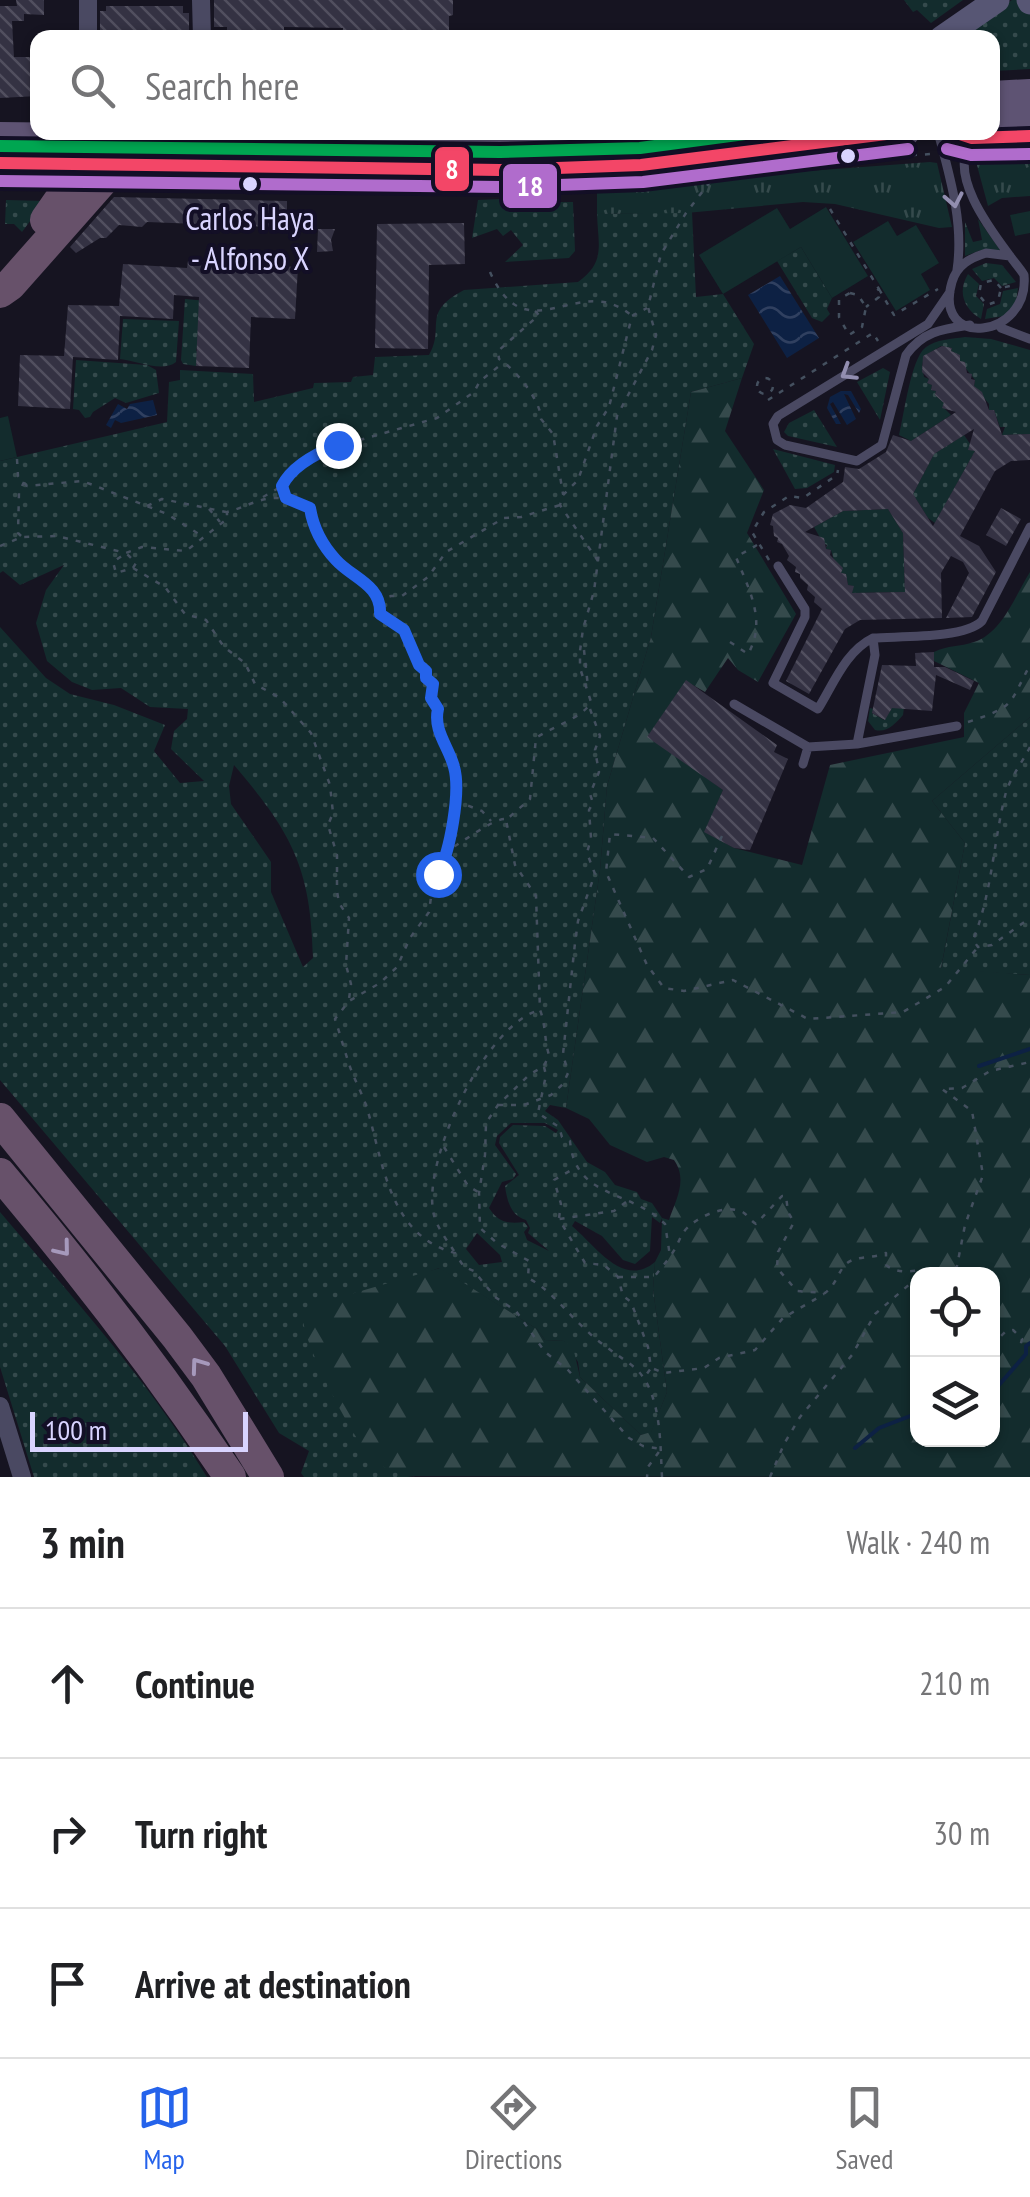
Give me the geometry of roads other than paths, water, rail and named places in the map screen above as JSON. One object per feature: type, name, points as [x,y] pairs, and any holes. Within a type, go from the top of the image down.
[{"type":"highway","points":[[0,278],[44,224],[68,186],[78,145]]},
{"type":"highway","points":[[0,292],[116,164]]},
{"type":"highway","points":[[0,1119],[196,1363],[268,1477]]},
{"type":"highway","points":[[0,1174],[158,1372],[230,1477]]},
{"type":"main road","points":[[954,30],[997,0]]},
{"type":"main road","points":[[1000,94],[1030,92]]},
{"type":"main road","points":[[1000,125],[1030,118]]},
{"type":"main road","points":[[1000,133],[1030,136]]},
{"type":"main road","points":[[0,136],[30,139]]},
{"type":"main road","points":[[35,140],[78,145],[116,164],[474,170],[660,162],[840,140]]},
{"type":"main road","points":[[0,163],[78,145],[147,140]]},
{"type":"main road","points":[[504,140],[638,144],[669,140]]},
{"type":"street","points":[[76,0],[76,30]]},
{"type":"street","points":[[88,0],[88,30]]},
{"type":"street","points":[[201,0],[202,30]]},
{"type":"street","points":[[0,1406],[22,1477]]},
{"type":"lane","points":[[940,140],[960,234],[958,270]]},
{"type":"lane","points":[[968,140],[963,163],[973,198],[1010,256],[1028,286],[1022,312],[1001,328],[970,326],[932,331],[914,342],[902,367],[882,445],[857,461],[784,445],[777,440],[773,424],[778,416],[928,324],[950,292],[958,270],[970,258],[986,253],[1010,256]]},
{"type":"lane","points":[[950,292],[960,317],[970,326]]},
{"type":"lane","points":[[1001,328],[1030,339]]},
{"type":"lane","points":[[883,352],[896,358],[902,367]]},
{"type":"lane","points":[[778,566],[805,609],[805,616],[773,683],[818,709],[853,651],[874,638],[976,628],[1030,527]]},
{"type":"lane","points":[[857,744],[875,655],[874,638]]},
{"type":"lane","points":[[734,704],[808,747],[857,744],[957,726]]},
{"type":"lane","points":[[803,764],[808,747]]},
{"type":"water","points":[[780,276],[819,338],[787,358],[748,295]]},
{"type":"water","points":[[851,391],[861,409],[859,413],[844,394],[856,419],[847,425],[833,402],[830,404],[841,424],[836,424],[827,408],[830,397]]},
{"type":"water","points":[[153,400],[157,415],[121,423],[115,420],[111,428],[106,425],[118,404],[127,409],[130,404]]},
{"type":"waterway","points":[[979,1066],[1030,1049]]},
{"type":"waterway","points":[[1000,1384],[1026,1354],[1030,1343]]},
{"type":"waterway","points":[[855,1448],[879,1428],[910,1416]]},
{"type":"place","name":"Carlos Haya - Alfonso X","points":[[250,184]]}]
